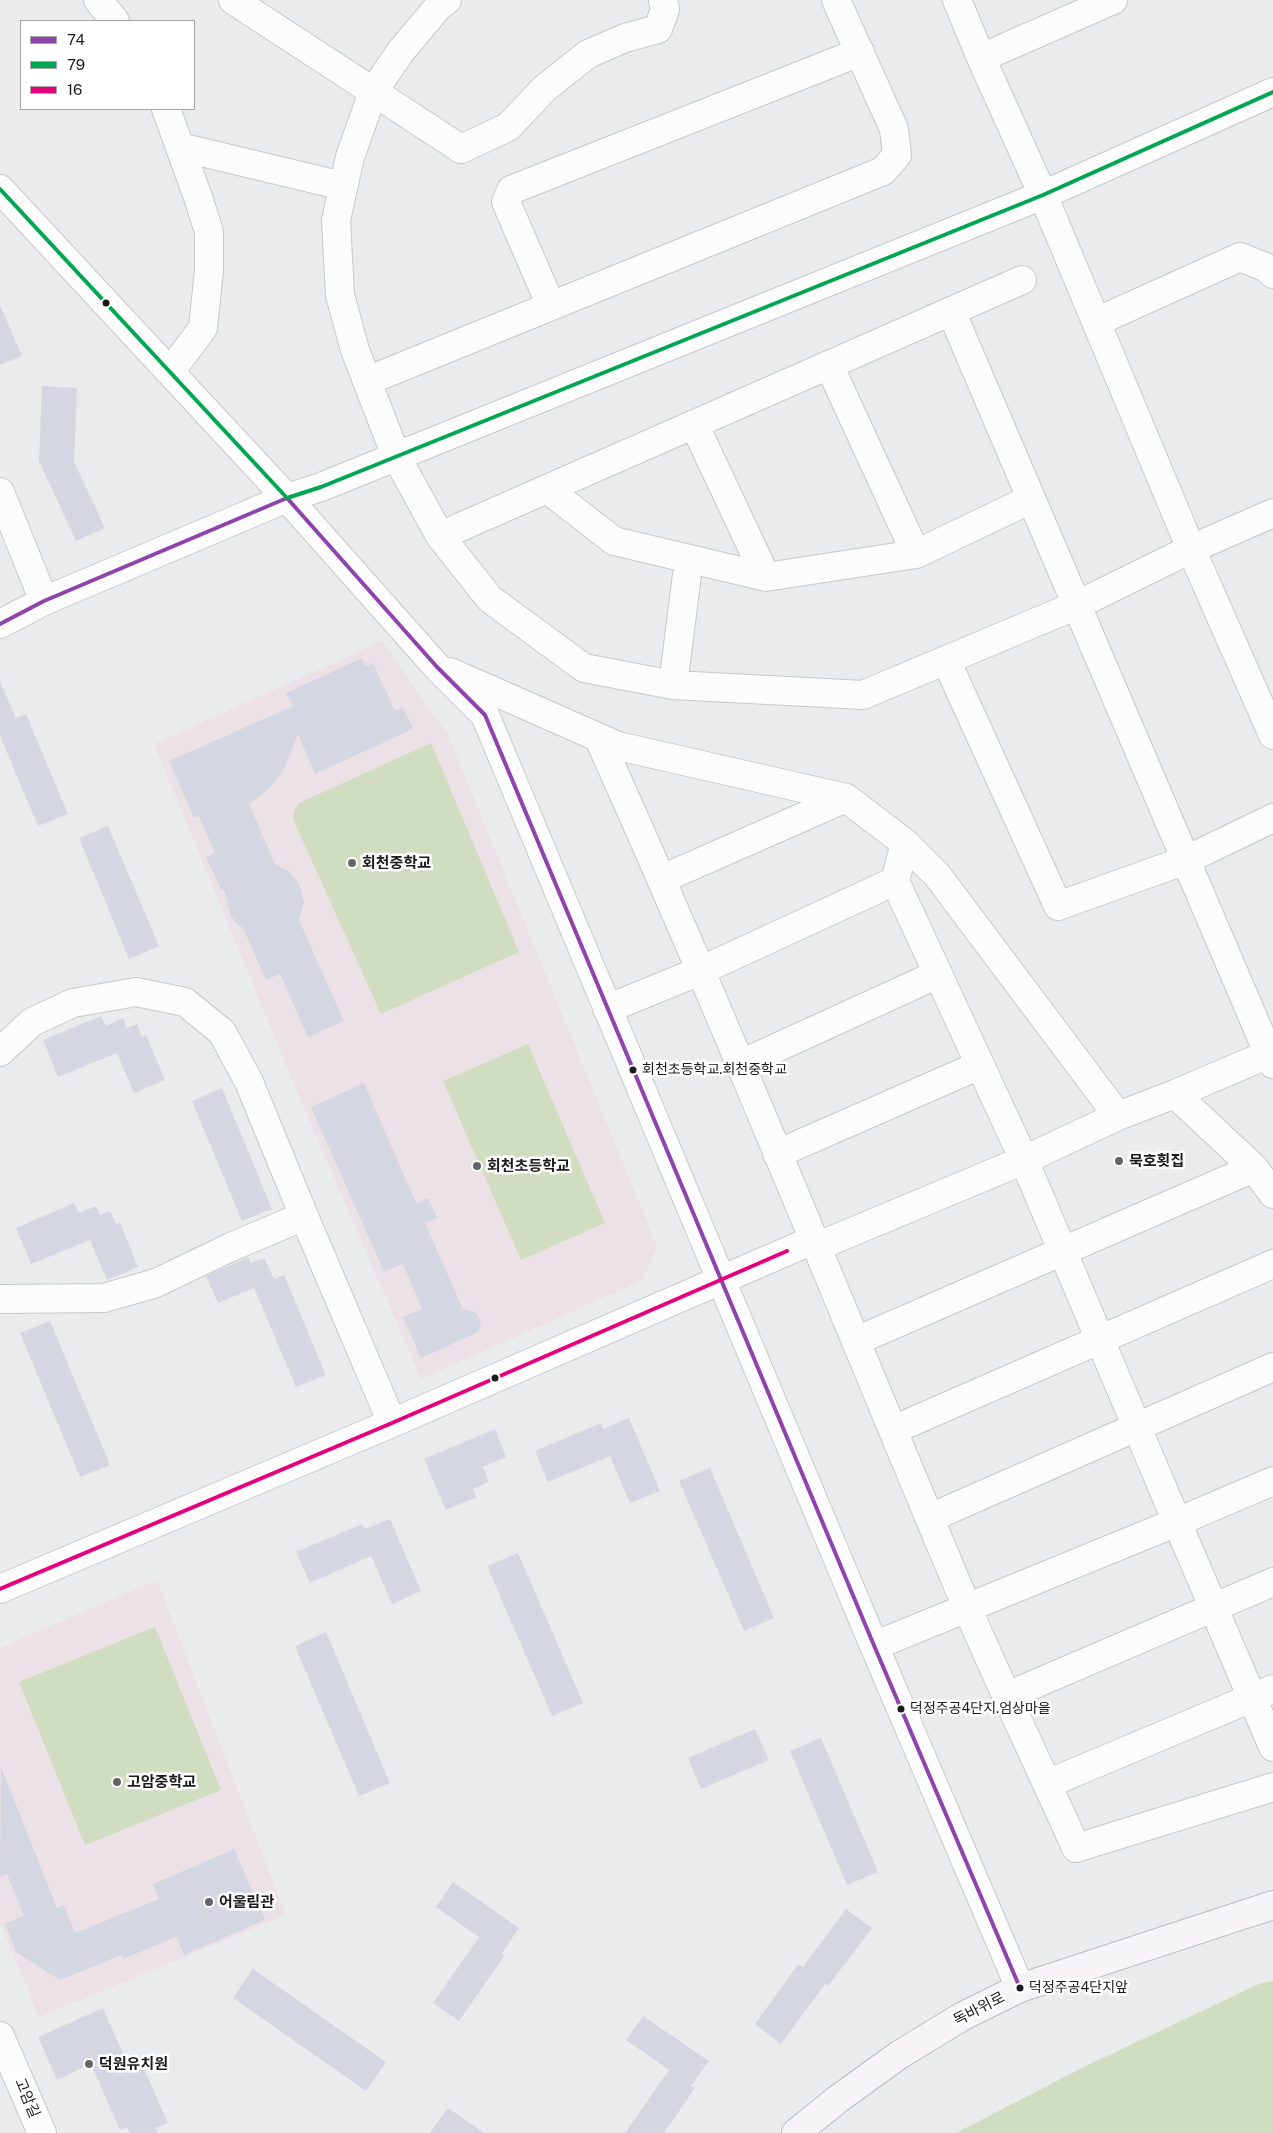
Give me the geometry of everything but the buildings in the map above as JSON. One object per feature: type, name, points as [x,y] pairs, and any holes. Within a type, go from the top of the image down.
[{"type":"main road","name":"독바위로","points":[[796,2133],[898,2055],[963,2016],[1020,1988],[1273,1905]]},
{"type":"street","points":[[98,0],[115,20]]},
{"type":"street","points":[[447,0],[438,7],[401,51],[373,92],[350,157],[336,220],[340,295],[355,350],[396,456],[440,536],[490,598],[584,668],[673,685],[863,695],[1077,605],[1191,549],[1273,513]]},
{"type":"street","points":[[245,3],[373,92],[461,149],[508,127],[545,88],[588,54],[625,38],[658,29],[665,9],[663,0]]},
{"type":"street","points":[[367,381],[882,171],[897,155],[894,129],[836,0]]},
{"type":"street","points":[[958,0],[980,58],[1043,195],[1191,549],[1273,734]]},
{"type":"street","points":[[980,58],[1113,0]]},
{"type":"street","points":[[551,306],[506,202],[511,190],[860,52]]},
{"type":"street","points":[[0,624],[44,601],[286,498],[396,456],[1043,195],[1273,92]]},
{"type":"street","points":[[166,110],[209,232],[210,270],[204,328],[170,372]]},
{"type":"street","points":[[180,147],[343,186]]},
{"type":"street","points":[[0,189],[286,498],[437,667],[485,716],[606,1009],[1020,1988]]},
{"type":"street","points":[[1096,322],[1240,257],[1265,267],[1273,274]]},
{"type":"street","points":[[440,536],[1022,280]]},
{"type":"street","points":[[0,1589],[392,1423],[721,1279],[1024,1160],[1118,1116],[1271,1059],[952,311]]},
{"type":"street","points":[[829,365],[916,554]]},
{"type":"street","points":[[694,424],[766,577]]},
{"type":"street","points":[[547,489],[614,541],[766,577],[916,554],[1032,499]]},
{"type":"street","points":[[0,492],[44,601]]},
{"type":"street","points":[[673,685],[690,559]]},
{"type":"street","points":[[946,660],[1058,906],[1186,860],[1273,818]]},
{"type":"street","points":[[437,667],[598,739],[618,746],[846,798],[906,843],[937,875],[1118,1116]]},
{"type":"street","points":[[598,739],[662,880],[741,1064],[967,1607],[1076,1848],[1273,1787]]},
{"type":"street","points":[[662,880],[846,798]]},
{"type":"street","points":[[906,843],[895,881],[1024,1160],[1213,1608],[1262,1694],[1273,1747]]},
{"type":"street","points":[[606,1009],[700,970],[895,881]]},
{"type":"street","points":[[741,1064],[938,974]]},
{"type":"street","points":[[0,1052],[32,1022],[73,1003],[136,992],[185,1002],[222,1032],[249,1082],[392,1423]]},
{"type":"street","points":[[777,1154],[980,1065]]},
{"type":"street","points":[[1175,1094],[1254,1168],[1273,1194]]},
{"type":"street","points":[[856,1341],[1254,1168]]},
{"type":"street","points":[[0,1299],[104,1298],[156,1283],[230,1247],[304,1216]]},
{"type":"street","points":[[893,1430],[1273,1264]]},
{"type":"street","points":[[930,1518],[1273,1367]]},
{"type":"street","points":[[874,1646],[1273,1481]]},
{"type":"street","points":[[1007,1696],[1273,1582]]},
{"type":"street","points":[[1047,1784],[1262,1694]]},
{"type":"street","name":"고암길","points":[[0,2036],[42,2133]]},
{"type":"shaded area","points":[[382,641],[448,735],[657,1246],[643,1280],[421,1379],[295,1087],[154,744]]},
{"type":"shaded area","name":"고암중학교","points":[[157,1580],[286,1915],[39,2017],[0,1923],[0,1648]]},
{"type":"green space","points":[[431,743],[519,952],[381,1014],[293,819],[295,809],[299,803]]},
{"type":"green space","points":[[528,1044],[605,1223],[521,1260],[443,1081]]},
{"type":"green space","points":[[155,1627],[221,1790],[85,1845],[19,1682]]},
{"type":"green space","points":[[1273,1981],[1273,2133],[956,2133],[1084,2067],[1261,1983]]},
{"type":"transit line","name":"79","points":[[0,189],[287,498],[321,487],[1043,195],[1273,92]]},
{"type":"transit line","name":"74","points":[[0,624],[44,601],[287,498],[437,667],[485,715],[870,1636],[1020,1988]]},
{"type":"transit line","name":"16","points":[[0,1589],[392,1423],[787,1251]]},
{"type":"place","name":"회천중학교","points":[[352,863]]},
{"type":"place","name":"회천초등학교.회천중학교","points":[[633,1070]]},
{"type":"place","name":"묵호횟집","points":[[1119,1161]]},
{"type":"place","name":"회천초등학교","points":[[477,1166]]},
{"type":"place","name":"덕정주공4단지.엄상마을","points":[[901,1709]]},
{"type":"place","name":"고암중학교","points":[[117,1782]]},
{"type":"place","name":"어울림관","points":[[209,1902]]},
{"type":"place","name":"덕정주공4단지앞","points":[[1020,1988]]},
{"type":"place","name":"덕원유치원","points":[[89,2064]]}]
